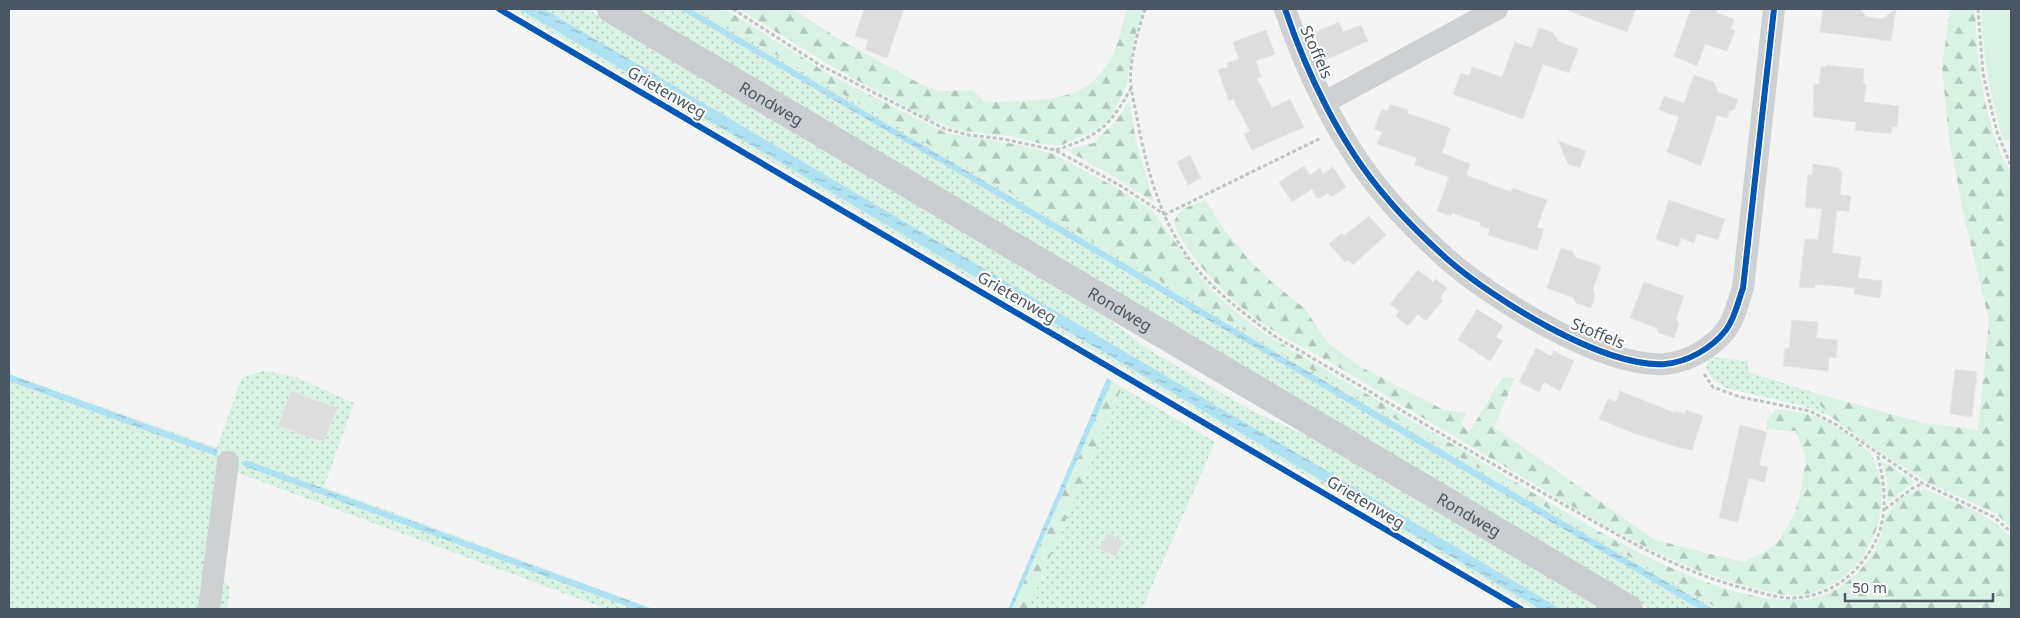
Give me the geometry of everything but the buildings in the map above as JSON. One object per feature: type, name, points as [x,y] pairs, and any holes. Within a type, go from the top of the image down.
[{"type":"main road","name":"Rondweg","points":[[611,9],[1629,609]]},
{"type":"street","name":"Stoffels","points":[[1285,9],[1298,49],[1339,128],[1370,177],[1412,226],[1448,260],[1484,288],[1528,316],[1572,338],[1617,357],[1641,363],[1665,364],[1691,357],[1709,346],[1726,330],[1734,315],[1742,288],[1774,9]]},
{"type":"street","name":"Stoffels","points":[[1325,102],[1497,9]]},
{"type":"street","points":[[209,609],[228,462]]},
{"type":"path","points":[[733,9],[820,65],[945,130],[1003,139],[1055,150],[1114,181],[1164,215]]},
{"type":"path","points":[[1145,9],[1138,32],[1131,69],[1131,88],[1142,145],[1164,215],[1197,269],[1246,315],[1276,337],[1514,477],[1653,554],[1694,573],[1729,585],[1777,597],[1812,596],[1833,587],[1856,570],[1868,555],[1878,535],[1885,509],[1884,480],[1877,453]]},
{"type":"path","points":[[1978,9],[1983,74],[1997,132],[2011,166]]},
{"type":"path","points":[[1055,150],[1095,134],[1109,123],[1118,112],[1131,88]]},
{"type":"path","points":[[1164,215],[1339,128]]},
{"type":"path","points":[[1691,357],[1713,387],[1740,397],[1810,411],[1835,424],[1922,483],[1994,517],[2011,532]]},
{"type":"path","points":[[1885,509],[1922,483]]},
{"type":"green space","points":[[511,9],[519,9],[1540,609],[1533,609]]},
{"type":"green space","points":[[544,9],[588,9],[1084,300],[1148,349],[1254,412],[1333,447],[1610,609],[1561,609]]},
{"type":"green space","points":[[630,9],[679,9],[1699,609],[1650,609]]},
{"type":"green space","points":[[691,9],[698,9],[1719,609],[1713,609]]},
{"type":"green space","points":[[698,9],[725,9],[830,75],[946,133],[1014,144],[1054,154],[1117,188],[1152,210],[1204,282],[1255,327],[1553,505],[1642,554],[1688,575],[1733,591],[1775,599],[1813,598],[1835,590],[1854,576],[1870,558],[1876,547],[1888,512],[1905,497],[1915,491],[1925,489],[1983,515],[2011,537],[2011,609],[1719,609]]},
{"type":"green space","points":[[739,9],[793,9],[839,39],[926,87],[942,91],[973,90],[984,102],[1045,99],[1069,94],[1086,87],[1101,73],[1112,56],[1127,9],[1144,9],[1133,42],[1127,84],[1111,118],[1096,130],[1062,145],[1042,144],[1009,136],[956,130],[921,115],[838,70]]},
{"type":"green space","points":[[1950,9],[1975,9],[1980,72],[1988,114],[1994,135],[2011,173],[2011,527],[1995,513],[1928,483],[1875,449],[1830,416],[1808,391],[1923,423],[1978,430],[1989,321],[1966,225],[1949,139],[1942,67]]},
{"type":"green space","points":[[1981,9],[2011,9],[2011,140],[2003,141],[1995,109],[1985,59]]},
{"type":"green space","points":[[1129,100],[1136,142],[1154,202],[1115,177],[1066,150],[1094,143],[1118,118]]},
{"type":"green space","points":[[1205,200],[1223,228],[1248,259],[1273,283],[1304,308],[1328,343],[1361,367],[1444,410],[1466,413],[1461,424],[1469,432],[1503,377],[1515,378],[1494,427],[1655,540],[1743,562],[1767,551],[1780,539],[1794,515],[1801,490],[1806,458],[1796,431],[1767,429],[1767,420],[1776,409],[1817,417],[1854,439],[1872,456],[1877,466],[1881,485],[1881,504],[1872,540],[1863,556],[1851,570],[1836,582],[1820,590],[1801,595],[1769,592],[1723,579],[1697,570],[1646,547],[1549,493],[1255,318],[1209,276],[1190,252],[1174,225],[1175,219],[1181,211]]},
{"type":"green space","points":[[1712,357],[1748,361],[1748,372],[1808,391],[1830,416],[1803,406],[1726,388],[1713,379],[1706,368],[1708,360]]},
{"type":"green space","points":[[264,371],[293,376],[354,403],[324,487],[657,609],[245,460],[243,461],[244,466],[634,609],[607,609],[232,471],[205,609],[9,609],[9,381],[80,406],[216,449],[9,372],[217,448],[242,377]],"holes":[[[336,408],[324,442],[279,426]]]},
{"type":"green space","points":[[1112,381],[1122,387],[1028,609],[1012,609]]},
{"type":"green space","points":[[1122,387],[1215,442],[1142,609],[1028,609]]},
{"type":"green space","points":[[1881,460],[1915,482],[1888,502],[1887,480]]},
{"type":"green space","points":[[218,577],[230,587],[227,609],[214,609]]},
{"type":"water","points":[[519,9],[544,9],[1561,609],[1540,609]]},
{"type":"water","points":[[679,9],[691,9],[1713,609],[1699,609]]},
{"type":"water","points":[[9,374],[216,449],[218,452],[216,456],[213,455],[9,381]]},
{"type":"water","points":[[1107,378],[1112,381],[1012,609],[1008,609]]},
{"type":"water","points":[[246,460],[653,609],[634,609],[244,466],[242,463]]},
{"type":"cycle path","name":"Grietenweg","points":[[499,9],[1521,609]]},
{"type":"cycle path","points":[[1285,9],[1315,83],[1354,155],[1393,205],[1431,245],[1492,293],[1550,328],[1611,355],[1640,362],[1665,364],[1691,357],[1714,343],[1732,320],[1743,288],[1774,9]]}]
